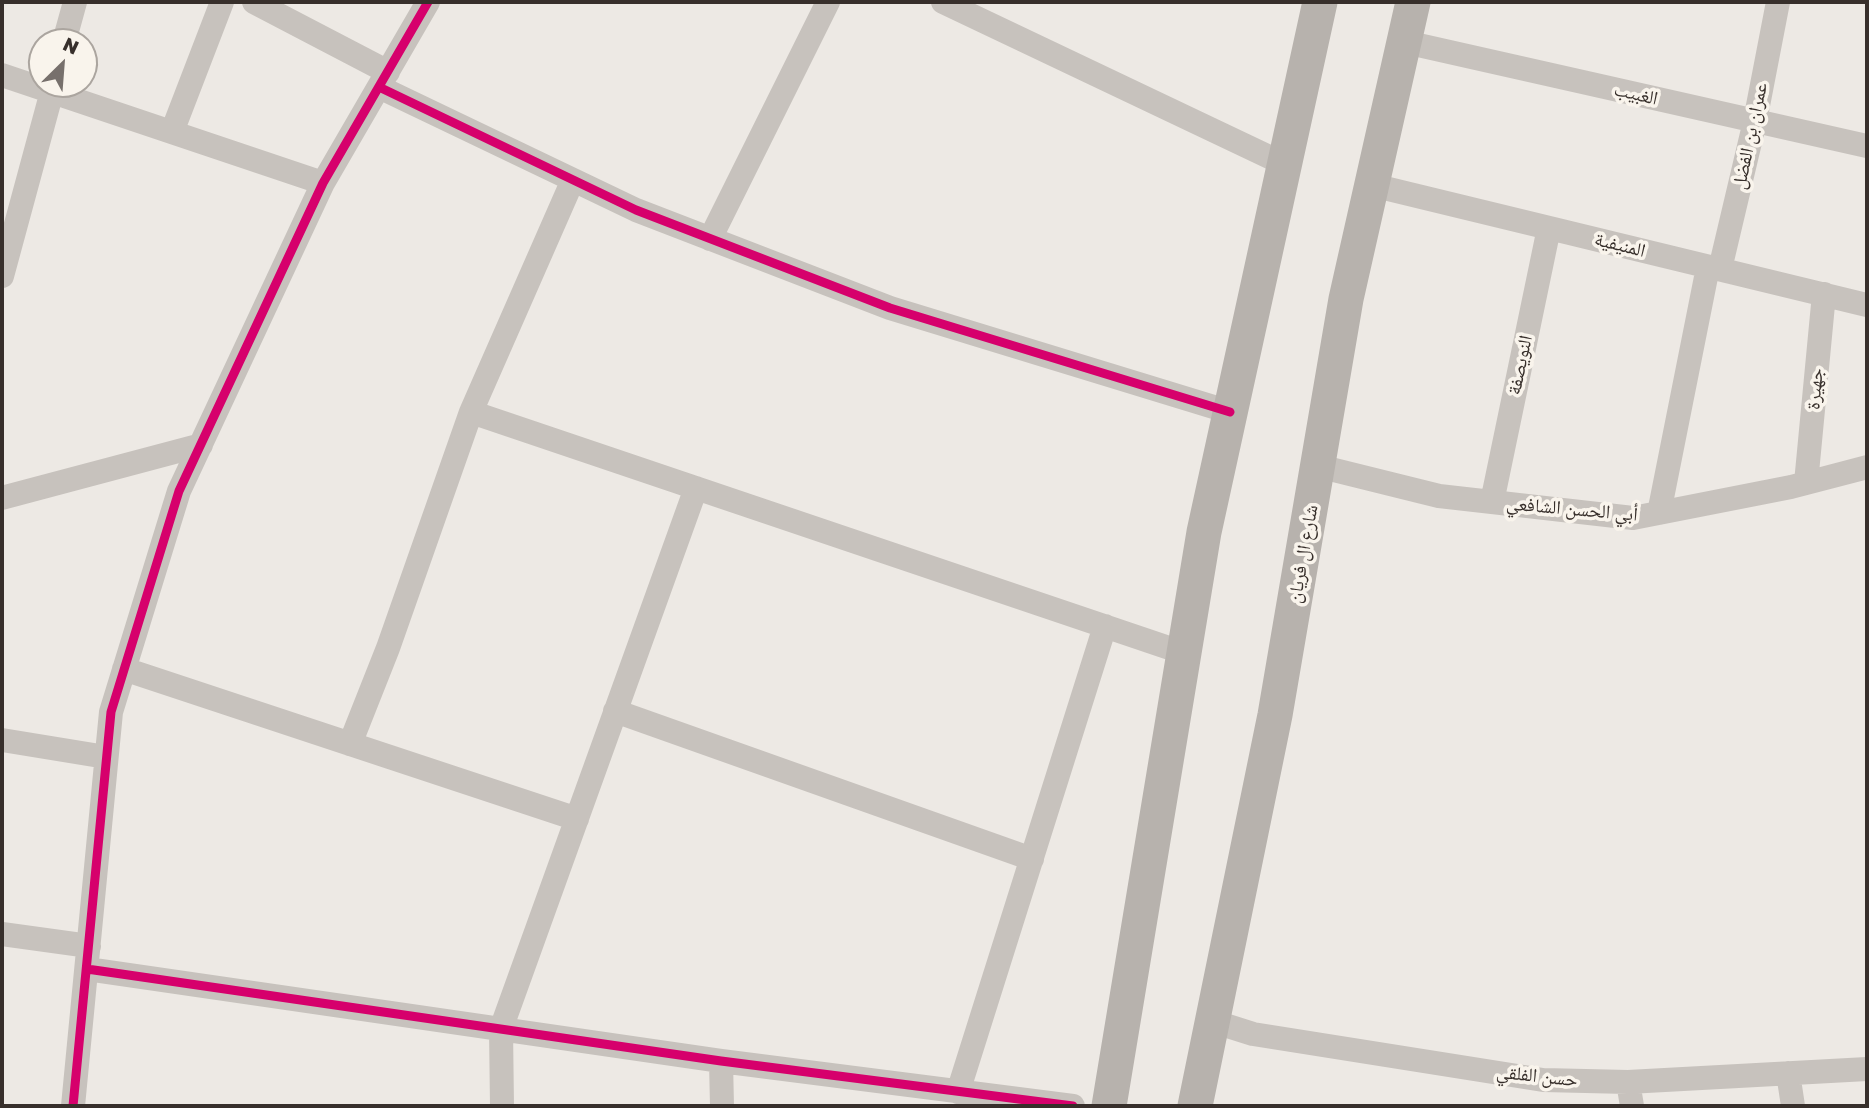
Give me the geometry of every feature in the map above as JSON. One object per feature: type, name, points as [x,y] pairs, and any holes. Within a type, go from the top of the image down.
[{"type":"main road","points":[[1109,1106],[1204,532],[1320,2]]},
{"type":"main road","name":"شارع ال فريان","points":[[1195,1106],[1275,715],[1346,299],[1413,2]]},
{"type":"street","points":[[68,28],[75,2]]},
{"type":"street","points":[[172,132],[222,2]]},
{"type":"street","points":[[254,2],[383,80],[572,182],[710,239],[890,308],[1230,412]]},
{"type":"street","points":[[73,1106],[111,712],[179,491],[323,183],[428,2]]},
{"type":"street","points":[[710,239],[828,2]]},
{"type":"street","points":[[943,2],[1284,164]]},
{"type":"street","name":"عمران بن الفضل","points":[[1659,513],[1714,268],[1755,121],[1778,2]]},
{"type":"street","name":"الغبيب","points":[[1405,41],[1867,146]]},
{"type":"street","points":[[2,75],[28,82]]},
{"type":"street","points":[[2,276],[50,98]]},
{"type":"street","points":[[80,98],[323,183]]},
{"type":"street","points":[[350,744],[471,412],[572,182]]},
{"type":"street","name":"المنيفية","points":[[1372,185],[1867,305]]},
{"type":"street","name":"النويصفة","points":[[1492,502],[1549,228]]},
{"type":"street","name":"جهيرة","points":[[1806,483],[1824,294]]},
{"type":"street","points":[[471,412],[1184,653]]},
{"type":"street","points":[[2,498],[201,445]]},
{"type":"street","name":"أبي الحسن الشافعي","points":[[1318,466],[1439,496],[1633,518],[1806,483],[1867,467]]},
{"type":"street","points":[[502,1106],[501,1029],[696,488]]},
{"type":"street","points":[[958,1092],[1105,626]]},
{"type":"street","points":[[124,669],[577,819]]},
{"type":"street","points":[[615,711],[1032,859]]},
{"type":"street","points":[[2,740],[106,757]]},
{"type":"street","points":[[2,934],[88,957],[501,1029],[721,1061],[1073,1106]]},
{"type":"street","name":"حسن الفلقي","points":[[1212,1021],[1253,1034],[1630,1094],[1788,1073],[1867,1069]]},
{"type":"street","points":[[721,1061],[722,1106]]},
{"type":"street","points":[[1788,1073],[1793,1106]]},
{"type":"cycle path","points":[[73,1106],[111,712],[179,491],[323,183],[428,2]]},
{"type":"cycle path","points":[[379,87],[636,210],[890,308],[1230,412]]},
{"type":"cycle path","points":[[87,969],[721,1061],[1073,1106]]}]
